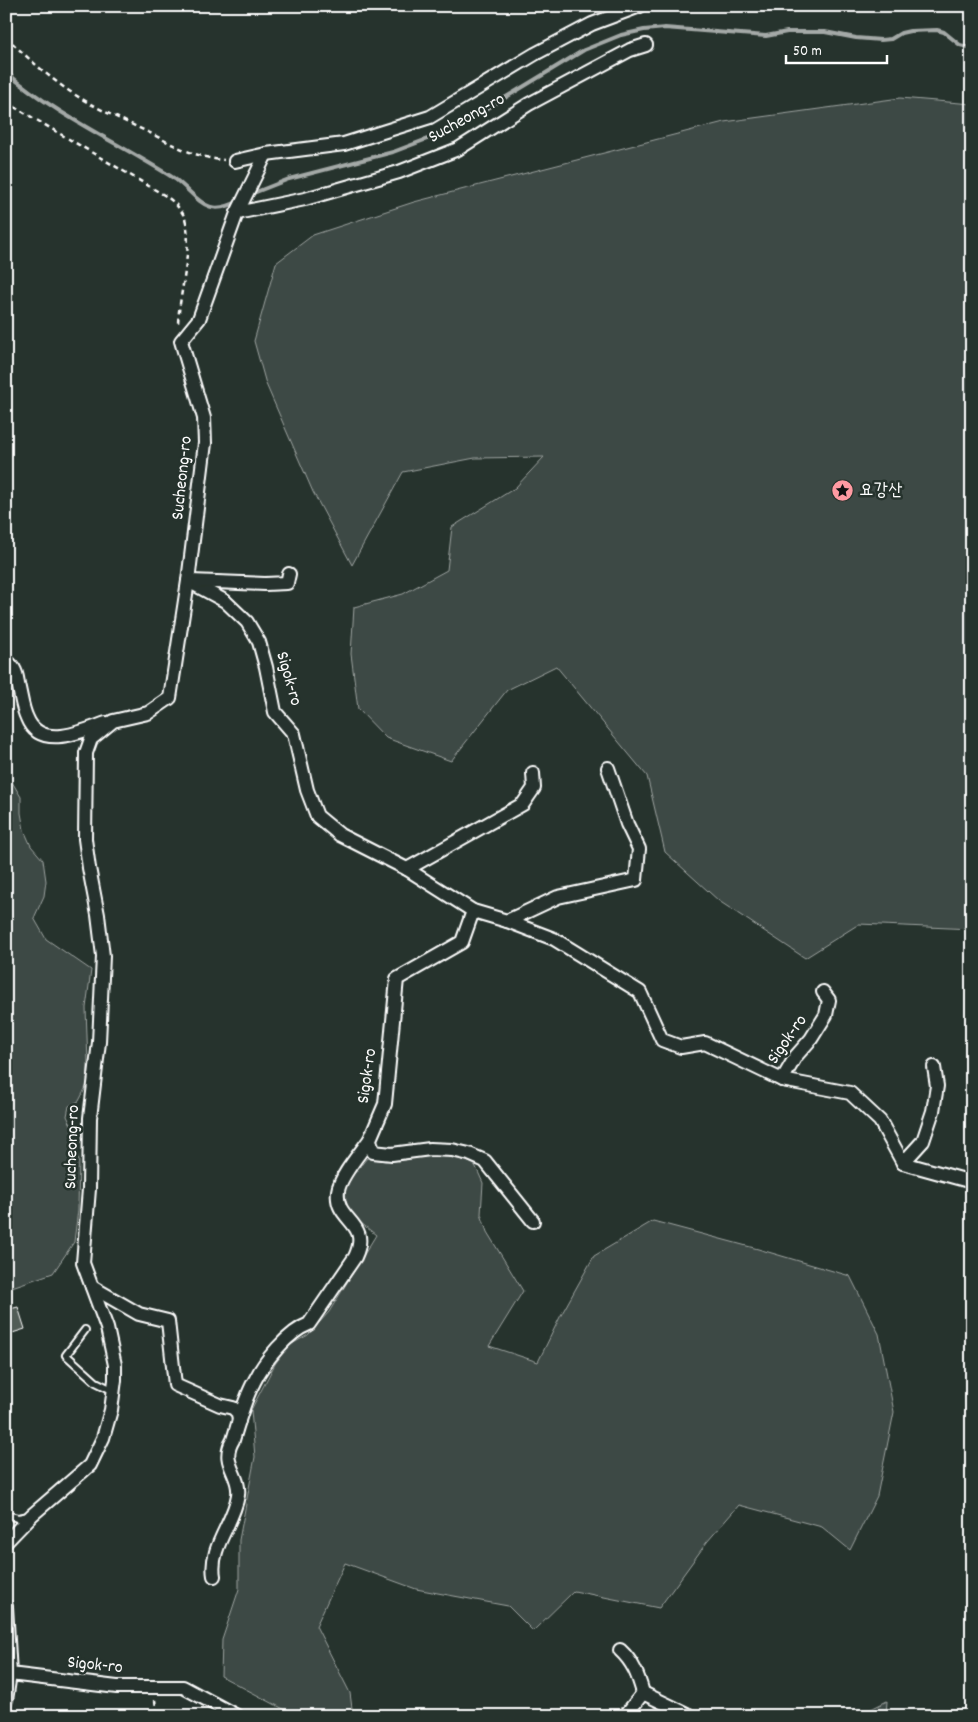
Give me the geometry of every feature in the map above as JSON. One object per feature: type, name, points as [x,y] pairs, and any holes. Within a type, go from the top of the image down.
[{"type":"street","name":"Sucheong-ro","points":[[234,160],[264,159],[344,144],[430,117],[535,54],[592,24],[640,6]]},
{"type":"street","name":"Sucheong-ro","points":[[238,210],[305,199],[399,172],[458,149],[528,104],[630,50],[646,45]]},
{"type":"street","points":[[181,341],[199,319],[238,210],[264,159]]},
{"type":"street","name":"Sucheong-ro","points":[[6,661],[10,663],[16,673],[27,720],[37,732],[51,737],[69,736],[113,721],[148,713],[170,698],[188,581],[206,430],[181,341]]},
{"type":"street","points":[[188,581],[287,583],[289,574]]},
{"type":"street","name":"Sigok-ro","points":[[188,581],[225,601],[247,622],[259,642],[275,712],[294,734],[307,790],[317,816],[340,835],[407,869],[473,911],[507,920],[554,939],[640,992],[662,1040],[681,1047],[705,1043],[782,1080],[850,1094],[880,1122],[904,1162]]},
{"type":"street","name":"Sucheong-ro","points":[[6,1542],[32,1515],[90,1465],[104,1438],[114,1391],[115,1365],[112,1350],[102,1311],[83,1263],[89,1189],[90,1118],[100,1042],[103,956],[85,839],[86,753],[91,739],[113,721]]},
{"type":"street","points":[[507,920],[558,896],[636,880],[638,849],[627,824],[608,768]]},
{"type":"street","points":[[407,869],[523,804],[534,788],[533,773]]},
{"type":"street","name":"Sigok-ro","points":[[370,1139],[385,1104],[397,979],[462,942],[473,911]]},
{"type":"street","name":"Sigok-ro","points":[[782,1080],[796,1056],[812,1039],[826,1015],[829,1000],[823,992]]},
{"type":"street","points":[[934,1067],[937,1086],[933,1111],[923,1141],[904,1162],[972,1182]]},
{"type":"street","points":[[370,1139],[373,1152],[392,1154],[430,1149],[452,1150],[469,1154],[485,1161],[533,1221]]},
{"type":"street","points":[[214,1576],[215,1557],[237,1501],[238,1492],[228,1461],[229,1448],[253,1383],[259,1372],[291,1335],[309,1324],[360,1247],[361,1238],[341,1208],[338,1190],[343,1179],[370,1139]]},
{"type":"street","points":[[92,1287],[138,1314],[168,1321],[175,1384],[220,1405],[233,1408],[238,1413],[239,1421]]},
{"type":"street","points":[[6,1606],[8,1674],[6,1700]]},
{"type":"street","points":[[620,1650],[630,1660],[643,1693],[691,1716]]},
{"type":"street","name":"Sigok-ro","points":[[8,1674],[118,1687],[182,1687],[237,1716]]},
{"type":"street","points":[[625,1716],[643,1693]]},
{"type":"lane","points":[[85,1330],[66,1355],[96,1382],[114,1391]]},
{"type":"lane","points":[[6,1515],[18,1518],[32,1515]]},
{"type":"path","points":[[6,37],[53,79],[76,96],[100,109],[190,152],[206,158],[234,160]]},
{"type":"path","points":[[6,102],[164,195],[180,209],[184,215],[188,231],[178,319],[181,341]]},
{"type":"shaded area","points":[[900,98],[972,104],[972,929],[859,924],[805,958],[719,901],[665,852],[647,776],[556,666],[507,690],[451,761],[386,738],[358,709],[351,654],[354,607],[403,594],[447,570],[452,527],[515,488],[544,457],[475,458],[403,472],[352,565],[313,492],[266,384],[254,341],[276,263],[313,235],[414,202],[724,122]]},
{"type":"shaded area","points":[[6,772],[21,797],[24,830],[31,846],[43,860],[46,881],[44,896],[34,918],[46,939],[91,970],[86,1008],[87,1085],[79,1101],[69,1106],[67,1116],[73,1129],[79,1161],[78,1210],[74,1242],[53,1273],[6,1289]]},
{"type":"shaded area","points":[[453,1155],[475,1165],[483,1183],[481,1214],[487,1232],[523,1291],[489,1346],[538,1362],[560,1317],[594,1256],[653,1221],[850,1276],[879,1334],[894,1412],[877,1496],[850,1550],[822,1527],[739,1505],[707,1542],[659,1608],[574,1591],[533,1631],[508,1606],[416,1589],[345,1563],[316,1626],[350,1693],[353,1716],[310,1716],[291,1713],[221,1676],[222,1640],[239,1589],[239,1540],[255,1457],[251,1410],[275,1364],[288,1346],[308,1335],[329,1312],[376,1235],[356,1219],[346,1206],[345,1185],[367,1158],[385,1161],[416,1156]]},
{"type":"shaded area","points":[[887,1701],[886,1716],[857,1716]]},
{"type":"building","points":[[18,1307],[25,1329],[6,1335],[6,1310]]},
{"type":"waterway","points":[[251,194],[289,179],[393,152],[435,136],[488,108],[584,50],[621,35],[644,30],[665,28],[766,36],[787,32],[825,32],[856,38],[881,40],[891,39],[901,33],[910,31],[937,30],[944,32],[960,45],[972,48]]},
{"type":"waterway","points":[[6,72],[67,116],[175,179],[197,199],[210,207],[218,208],[239,201]]},
{"type":"place","name":"요강산","points":[[843,491]]}]
